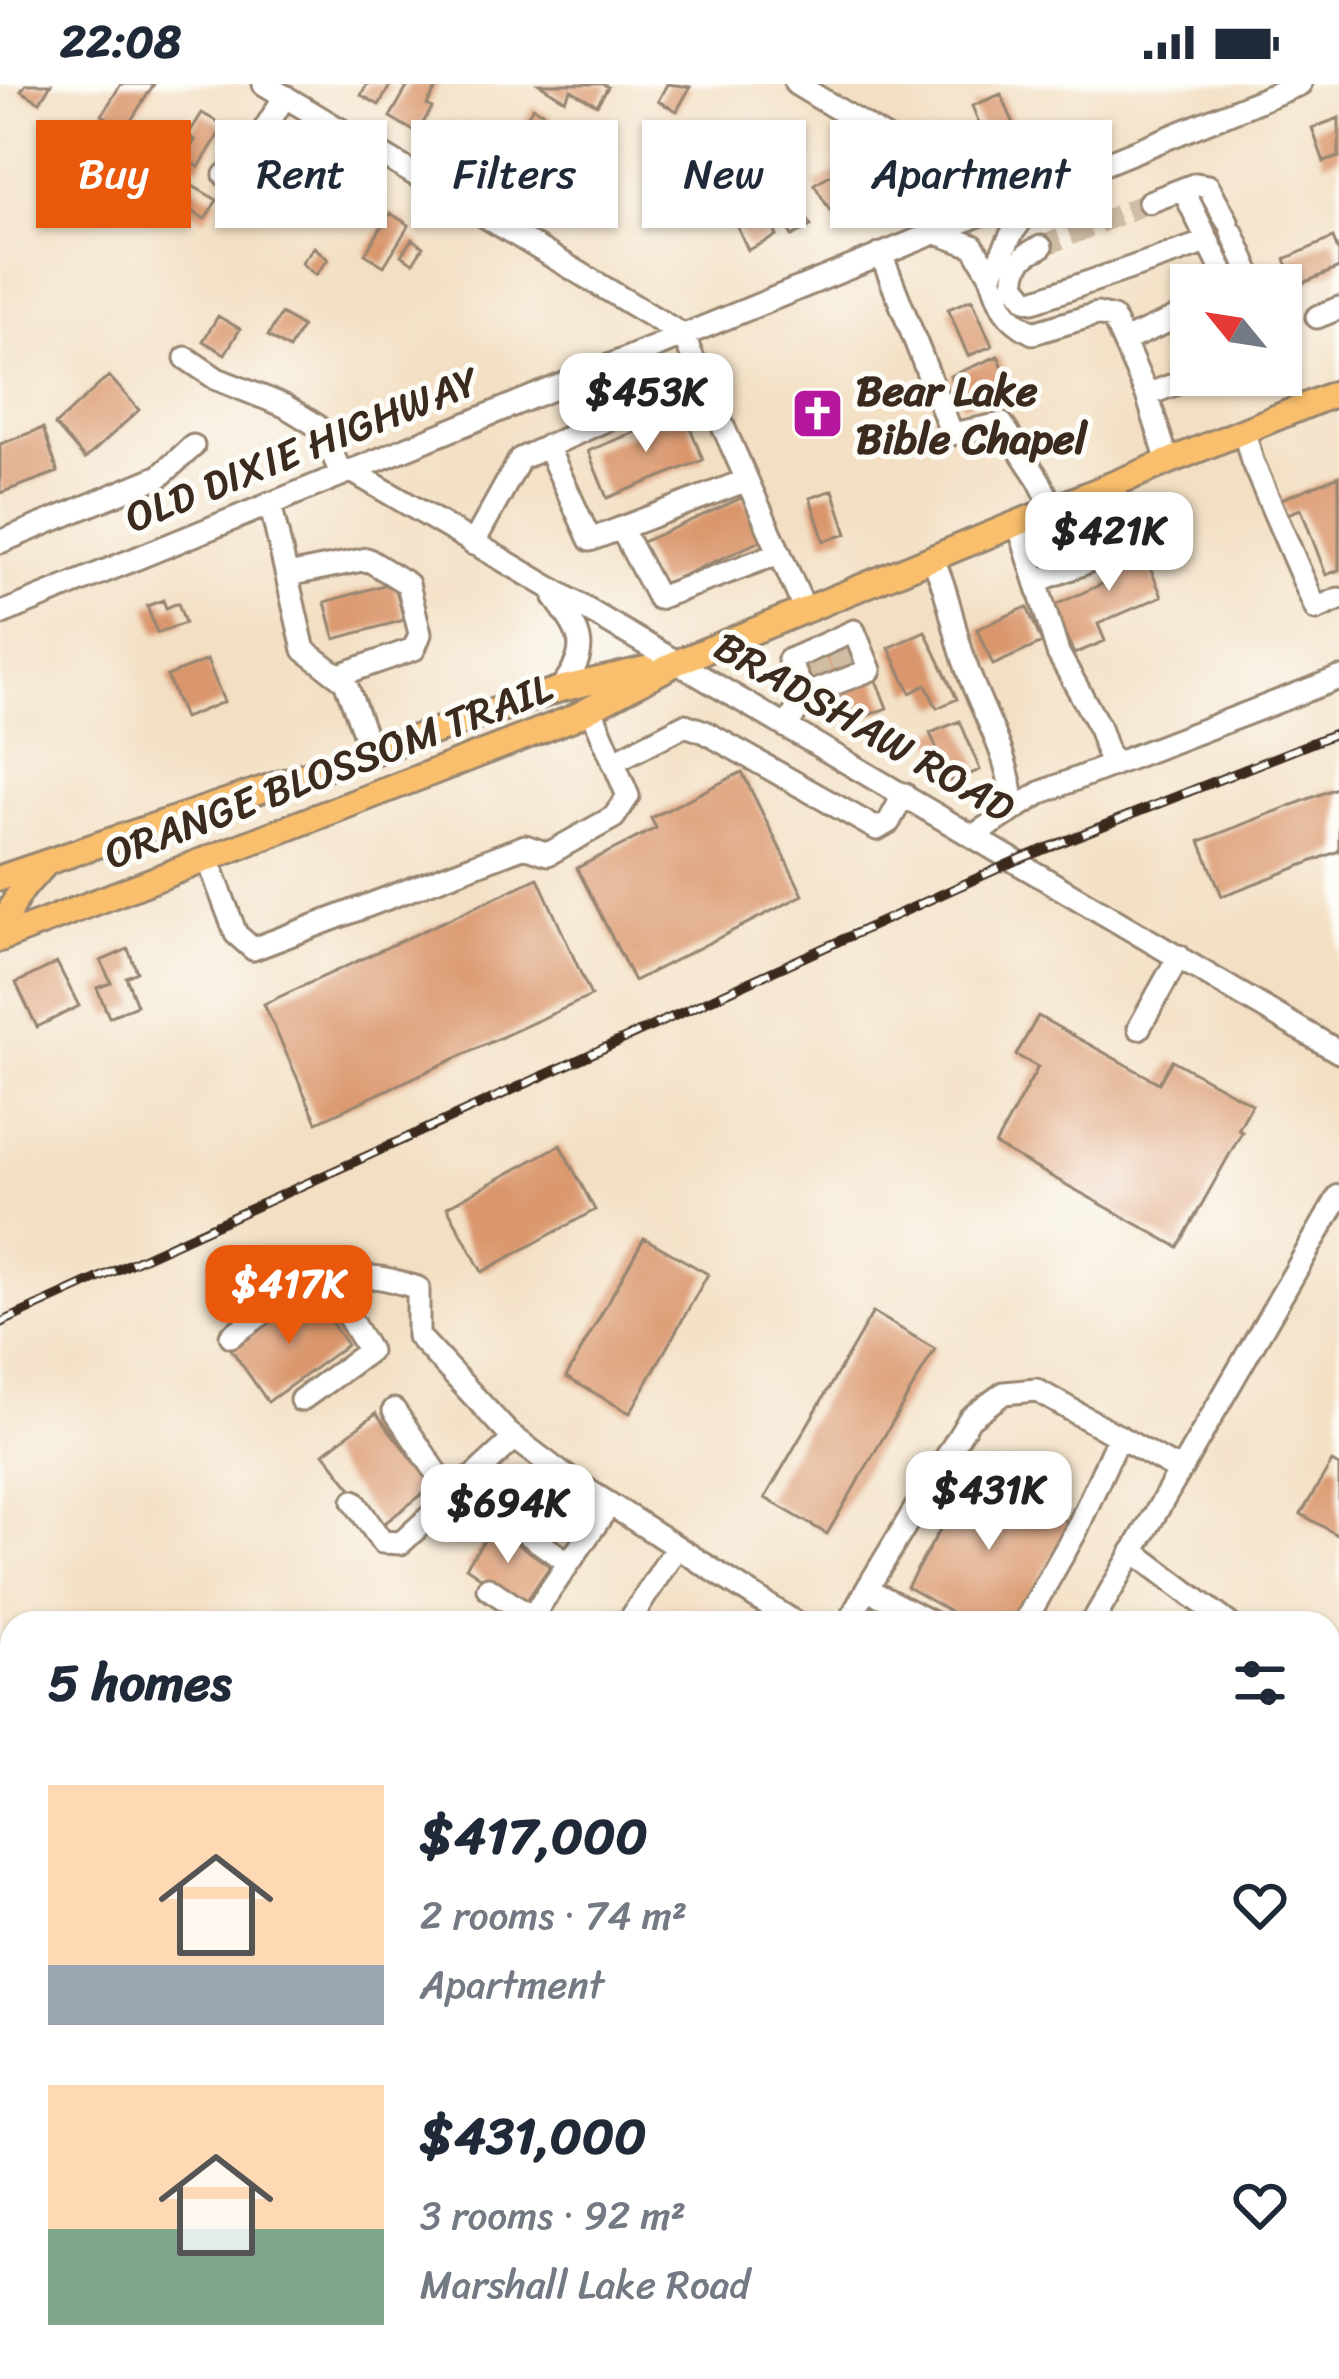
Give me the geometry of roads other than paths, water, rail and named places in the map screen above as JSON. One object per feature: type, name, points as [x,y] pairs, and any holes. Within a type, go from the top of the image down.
[{"type":"main road","name":"ORANGE BLOSSOM TRAIL","points":[[1,939],[591,709],[678,662],[1339,392]]},
{"type":"main road","name":"ORANGE BLOSSOM TRAIL","points":[[0,878],[560,689],[678,662]]},
{"type":"main road","points":[[1,939],[19,889],[52,858]]},
{"type":"street","points":[[264,84],[682,335],[780,553],[795,614],[828,659]]},
{"type":"street","points":[[796,84],[856,120]]},
{"type":"street","name":"OLD DIXIE HIGHWAY","points":[[1112,161],[1300,84]]},
{"type":"street","points":[[270,120],[285,96]]},
{"type":"street","points":[[1149,202],[1196,184],[1208,186],[1246,264]]},
{"type":"street","points":[[1183,189],[1218,264]]},
{"type":"street","name":"OLD DIXIE HIGHWAY","points":[[0,614],[944,228]]},
{"type":"street","points":[[991,276],[1016,228]]},
{"type":"street","points":[[934,232],[973,247],[1011,322],[1034,333],[1097,314],[1113,318],[1147,395],[1168,462]]},
{"type":"street","points":[[1012,233],[1034,250],[1016,266],[1014,284],[1033,302],[1207,242]]},
{"type":"street","points":[[881,254],[952,434],[1002,424],[1058,507],[1084,563],[1036,581]]},
{"type":"street","points":[[1317,317],[1339,308]]},
{"type":"street","points":[[1124,340],[1170,320]]},
{"type":"street","points":[[187,358],[217,379],[285,406],[316,425],[346,472]]},
{"type":"street","points":[[473,544],[520,459],[701,377]]},
{"type":"street","points":[[1147,395],[1170,386]]},
{"type":"street","points":[[1244,431],[1316,609],[1339,599]]},
{"type":"street","points":[[0,542],[160,476],[193,446]]},
{"type":"street","points":[[548,446],[590,540],[748,481]]},
{"type":"street","name":"BRADSHAW ROAD","points":[[346,472],[788,725],[1339,1052]]},
{"type":"street","points":[[270,503],[304,650],[348,687],[371,752]]},
{"type":"street","points":[[1018,523],[1058,653],[1098,725],[1111,763]]},
{"type":"street","points":[[621,528],[658,598],[780,553]]},
{"type":"street","points":[[932,558],[946,586],[952,625],[968,670],[1004,752],[1014,808]]},
{"type":"street","points":[[288,575],[367,559],[408,584],[420,634],[414,649],[339,675]]},
{"type":"street","points":[[548,588],[580,636],[582,650],[560,689]]},
{"type":"street","points":[[788,725],[828,659],[831,599]]},
{"type":"street","points":[[805,695],[790,659],[828,659]]},
{"type":"street","points":[[974,835],[1014,808],[1111,763],[1339,678]]},
{"type":"street","points":[[208,859],[236,934],[254,949],[525,846],[548,854],[614,817],[628,796],[591,709]]},
{"type":"street","points":[[613,761],[685,725],[877,829],[889,822],[904,794]]},
{"type":"street","points":[[1139,1028],[1179,956]]},
{"type":"street","points":[[1099,1611],[1339,1196]]},
{"type":"street","points":[[231,1336],[321,1272],[369,1351],[301,1400]]},
{"type":"street","points":[[332,1289],[348,1279],[373,1274],[418,1288],[418,1336],[515,1438],[777,1611]]},
{"type":"street","points":[[855,1611],[970,1418],[1004,1393],[1036,1390],[1180,1471]]},
{"type":"street","points":[[394,1410],[452,1495]]},
{"type":"street","points":[[1031,1611],[1075,1533],[1119,1436]]},
{"type":"street","points":[[354,1501],[382,1542],[401,1543],[515,1438]]},
{"type":"street","points":[[536,1611],[609,1504]]},
{"type":"street","points":[[510,1522],[569,1563]]},
{"type":"street","points":[[636,1611],[676,1548]]},
{"type":"street","points":[[1133,1551],[1212,1611]]},
{"type":"street","points":[[488,1588],[522,1611]]},
{"type":"street","points":[[867,1589],[909,1611]]},
{"type":"tunnel","points":[[1041,247],[1149,202]]},
{"type":"tunnel","points":[[836,647],[845,669]]},
{"type":"tunnel","points":[[815,657],[824,678]]},
{"type":"railway","points":[[0,1323],[1017,860],[1339,732]]},
{"type":"place","name":"Bear Lake Bible Chapel","points":[[817,414]]}]
